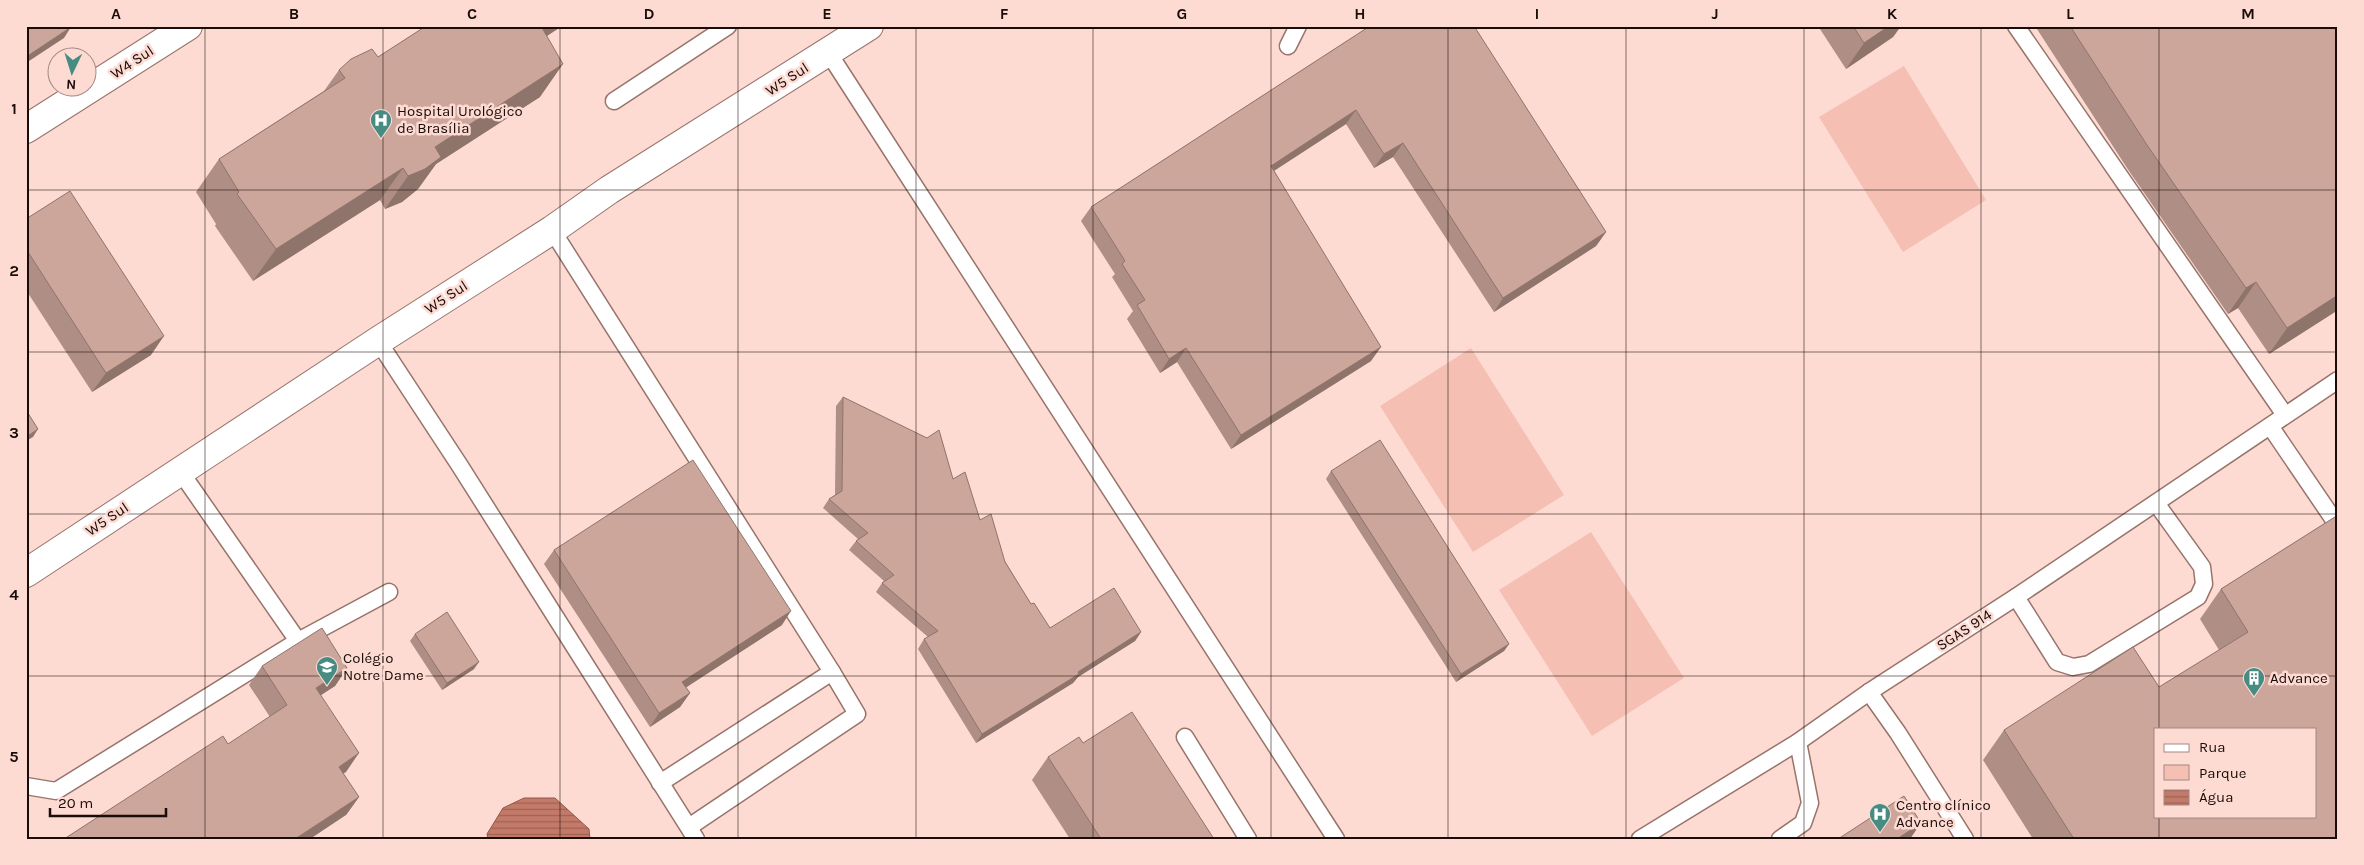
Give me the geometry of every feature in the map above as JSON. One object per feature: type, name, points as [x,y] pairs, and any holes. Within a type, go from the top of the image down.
[{"type":"main road","name":"W4 Sul","points":[[26,129],[188,26]]},
{"type":"main road","name":"W5 Sul","points":[[26,573],[378,341],[552,230],[609,190],[869,26]]},
{"type":"lane","points":[[614,101],[728,26]]},
{"type":"lane","points":[[1288,46],[1298,26]]},
{"type":"lane","points":[[2016,26],[2285,415]]},
{"type":"lane","points":[[828,52],[1336,839]]},
{"type":"lane","points":[[378,341],[460,466],[692,833],[857,714],[552,230]]},
{"type":"lane","name":"SGAS 914","points":[[1640,839],[1798,742],[1869,692],[2016,597],[2338,380]]},
{"type":"lane","points":[[2270,426],[2338,526]]},
{"type":"lane","points":[[180,471],[298,641]]},
{"type":"lane","points":[[2016,597],[2057,662],[2073,667],[2088,664],[2198,597],[2204,584],[2202,567],[2156,503]]},
{"type":"lane","points":[[26,786],[56,791],[298,641],[389,592]]},
{"type":"lane","points":[[660,782],[832,672]]},
{"type":"lane","points":[[1869,692],[1898,733],[1965,839]]},
{"type":"lane","points":[[1185,737],[1248,839]]},
{"type":"lane","points":[[1780,839],[1803,823],[1810,804],[1798,742]]},
{"type":"lane","points":[[1654,830],[1668,839]]},
{"type":"green space","points":[[1904,66],[1986,200],[1903,252],[1819,117]]},
{"type":"green space","points":[[1471,348],[1564,495],[1473,552],[1380,406]]},
{"type":"green space","points":[[1591,532],[1684,678],[1592,736],[1499,590]]},
{"type":"water","points":[[524,798],[555,798],[589,829],[590,839],[488,839],[487,834],[503,808]]},
{"type":"building","points":[[26,26],[70,26],[71,27],[26,57]]},
{"type":"building","points":[[426,26],[541,26],[563,64],[435,147],[441,157],[425,169],[408,176],[403,168],[276,249],[237,194],[239,192],[219,159],[345,78],[339,70],[351,59],[372,49],[378,57]]},
{"type":"building","points":[[1370,26],[1474,26],[1606,232],[1503,298],[1403,143],[1384,154],[1356,110],[1271,166],[1381,347],[1241,435],[1186,348],[1169,359],[1137,305],[1145,300],[1122,264],[1125,261],[1091,207]]},
{"type":"building","points":[[1853,26],[1889,26],[1864,43]]},
{"type":"building","points":[[2070,26],[2338,26],[2338,295],[2287,328],[2256,282],[2246,288],[2147,145]]},
{"type":"building","points":[[70,191],[164,336],[106,373],[26,249],[26,219]]},
{"type":"building","points":[[843,397],[927,438],[939,430],[953,479],[965,472],[980,520],[991,514],[1005,562],[1031,604],[1034,603],[1050,628],[1114,588],[1141,632],[1078,672],[1079,674],[982,734],[924,639],[938,631],[882,583],[894,575],[856,541],[868,533],[829,499],[842,491]]},
{"type":"building","points":[[26,410],[38,429],[26,437]]},
{"type":"building","points":[[1380,440],[1509,644],[1461,674],[1331,471]]},
{"type":"building","points":[[693,460],[791,611],[682,682],[690,693],[659,713],[554,550]]},
{"type":"building","name":"Advance","points":[[2338,515],[2338,839],[2074,839],[2004,730],[2133,647],[2159,687],[2248,632],[2221,589]]},
{"type":"building","points":[[447,612],[479,662],[447,683],[415,634]]},
{"type":"building","points":[[322,628],[347,668],[316,688],[359,753],[339,767],[359,797],[295,839],[64,839],[223,736],[228,744],[287,705],[262,666]]},
{"type":"building","points":[[1132,712],[1214,839],[1101,839],[1048,757],[1079,737],[1083,743]]},
{"type":"building","points":[[1904,796],[1921,823],[1900,837],[1901,839],[1838,839]]},
{"type":"place","name":"Hospital Urológico de Brasília","points":[[381,139]]},
{"type":"place","name":"Colégio Notre Dame","points":[[327,686]]},
{"type":"place","name":"Advance","points":[[2254,697]]},
{"type":"place","name":"Centro clínico Advance","points":[[1880,833]]}]
